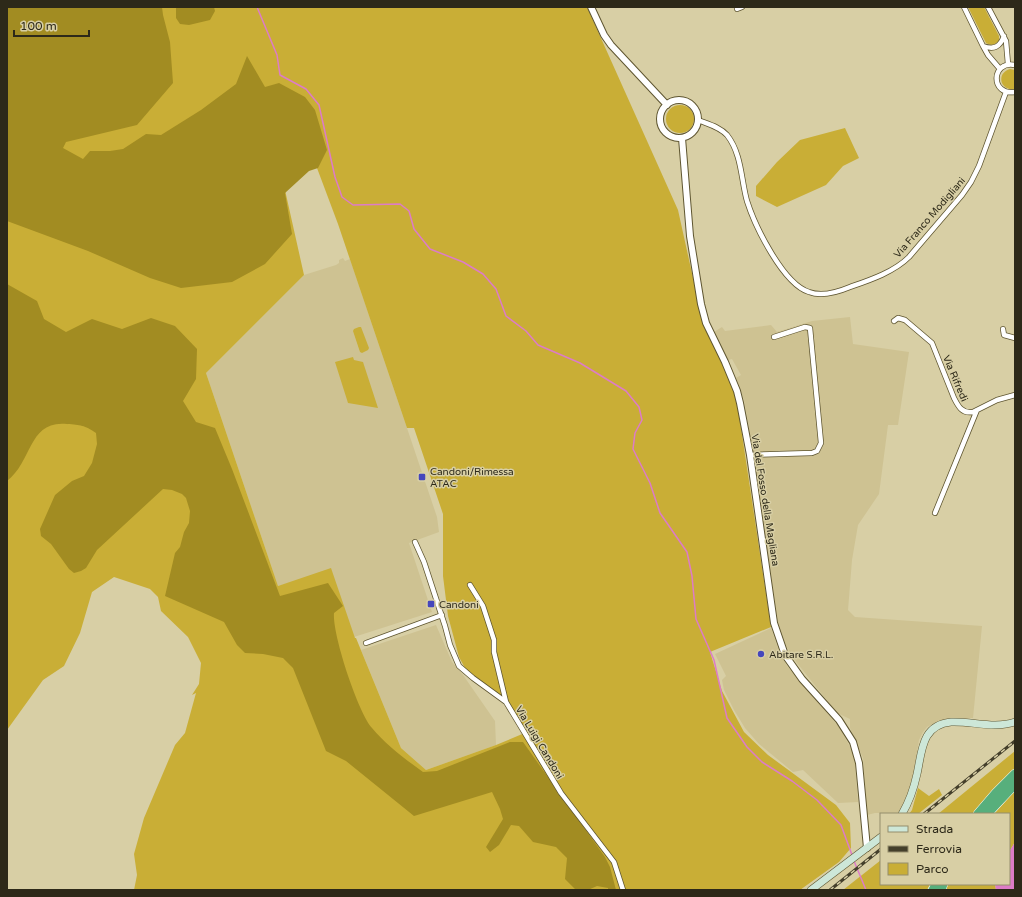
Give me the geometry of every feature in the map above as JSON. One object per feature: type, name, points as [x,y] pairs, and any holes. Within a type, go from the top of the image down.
[{"type":"highway","points":[[979,813],[1015,774]]},
{"type":"highway","points":[[987,813],[1015,784]]},
{"type":"main road","points":[[902,813],[912,792],[923,742],[932,731],[943,724],[952,722],[999,725],[1015,722]]},
{"type":"main road","points":[[811,890],[880,838]]},
{"type":"street","points":[[591,7],[604,35],[611,45],[667,105]]},
{"type":"street","points":[[964,7],[988,55],[1000,68]]},
{"type":"street","points":[[988,7],[1007,44],[1008,64]]},
{"type":"street","points":[[983,46],[990,48],[997,47],[1004,36]]},
{"type":"street","points":[[1015,65],[1008,64],[1000,68],[997,82],[998,86],[1006,92],[1015,92]]},
{"type":"street","name":"Via Franco Modigliani","points":[[698,120],[720,129],[728,136],[732,143],[738,155],[745,193],[751,212],[780,266],[794,283],[803,289],[814,293],[826,294],[852,287],[887,272],[900,265],[909,257],[972,182],[1006,92]]},
{"type":"street","points":[[679,100],[690,104],[695,108],[698,120],[694,131],[682,138],[671,136],[663,127],[661,116],[667,105],[679,100]]},
{"type":"street","name":"Via del Fosso della Magliana","points":[[682,138],[690,236],[701,304],[706,323],[725,362],[737,392],[750,455],[774,623],[785,655],[793,667],[839,720],[853,742],[859,763],[867,848]]},
{"type":"street","name":"Via Rifredi","points":[[894,321],[898,318],[905,320],[932,344],[958,406],[966,412],[977,410],[996,400],[1015,395]]},
{"type":"street","points":[[750,455],[812,453],[816,451],[821,443],[810,328],[805,327],[774,337]]},
{"type":"street","points":[[1003,329],[1004,335],[1015,338]]},
{"type":"street","points":[[935,513],[977,410]]},
{"type":"street","name":"Via Luigi Candoni","points":[[415,542],[424,562],[442,615],[450,645],[459,666],[506,702],[561,793],[614,862],[623,890]]},
{"type":"street","points":[[470,584],[483,606],[494,640],[494,652],[506,702]]},
{"type":"street","points":[[366,643],[442,615]]},
{"type":"shaded area","points":[[7,7],[162,7],[170,42],[173,83],[137,125],[66,142],[63,148],[83,159],[90,151],[110,151],[123,149],[146,134],[161,135],[201,110],[236,84],[247,56],[265,87],[279,83],[305,97],[315,110],[327,150],[318,168],[309,171],[285,193],[292,234],[265,264],[232,282],[181,288],[150,278],[88,251],[7,221]]},
{"type":"shaded area","points":[[176,7],[214,7],[215,11],[210,20],[189,25],[180,24],[176,18]]},
{"type":"shaded area","points":[[343,258],[345,261],[350,259],[437,517],[439,532],[409,543],[432,612],[354,637],[331,571],[278,586],[206,373],[304,275],[336,265],[339,263],[339,260]]},
{"type":"shaded area","points":[[7,284],[37,301],[44,319],[66,332],[92,319],[122,329],[151,318],[175,326],[197,349],[196,379],[183,401],[196,422],[215,428],[280,596],[328,583],[343,606],[334,613],[337,638],[353,690],[366,719],[372,728],[390,746],[423,772],[437,771],[510,742],[523,742],[605,857],[610,867],[616,890],[608,890],[608,888],[597,886],[588,890],[576,890],[565,879],[567,858],[556,847],[533,842],[519,826],[511,825],[499,845],[490,852],[486,847],[503,819],[492,792],[414,816],[346,761],[326,751],[293,668],[283,658],[263,654],[245,653],[237,645],[224,622],[165,596],[175,553],[180,547],[184,532],[189,523],[190,511],[186,498],[182,494],[172,490],[163,489],[97,550],[86,568],[74,573],[69,569],[51,544],[41,536],[40,529],[55,495],[72,481],[84,476],[92,463],[97,444],[96,433],[85,427],[72,424],[54,424],[45,428],[32,444],[15,473],[7,481]]},
{"type":"shaded area","points":[[850,317],[853,344],[909,352],[898,425],[888,425],[879,494],[858,525],[852,560],[848,610],[855,617],[982,626],[973,718],[949,718],[938,721],[927,727],[923,732],[919,740],[907,800],[899,813],[875,813],[867,815],[863,758],[850,728],[850,719],[837,713],[797,663],[786,646],[778,625],[752,445],[744,400],[736,378],[741,375],[732,359],[728,360],[714,332],[722,327],[725,331],[771,325],[777,332],[812,321]]},
{"type":"shaded area","points":[[436,625],[452,662],[463,675],[495,721],[496,745],[426,770],[401,748],[361,650]]},
{"type":"shaded area","points":[[771,628],[778,648],[787,666],[839,727],[853,752],[858,802],[838,803],[803,770],[793,772],[759,744],[745,728],[724,690],[722,680],[726,676],[715,654]]},
{"type":"shaded area","points":[[1015,842],[1015,890],[996,890],[995,885],[1010,885],[1010,850]]},
{"type":"green space","points":[[7,7],[587,7],[678,210],[701,314],[733,386],[738,408],[771,627],[710,652],[722,691],[744,732],[768,755],[836,805],[850,823],[851,848],[839,862],[800,890],[134,890],[137,875],[134,854],[144,818],[175,745],[185,733],[196,693],[192,695],[199,684],[201,663],[188,637],[161,611],[158,597],[150,589],[114,577],[92,592],[80,633],[64,666],[43,680],[7,730]],"holes":[[[314,160],[338,224],[407,428],[414,428],[443,514],[443,576],[448,616],[459,657],[465,668],[470,673],[508,703],[527,732],[496,745],[426,770],[401,748],[355,638],[331,568],[278,586],[206,373],[304,275],[285,190]]]},
{"type":"green space","points":[[968,7],[984,7],[999,36],[999,41],[993,45],[986,43]]},
{"type":"green space","points":[[1010,69],[1015,70],[1014,89],[1009,89],[1003,85],[1001,78],[1006,71]]},
{"type":"green space","points":[[680,105],[690,109],[694,119],[690,129],[680,133],[670,129],[666,119],[670,109]]},
{"type":"green space","points":[[845,128],[859,158],[843,166],[826,185],[777,207],[756,196],[756,186],[777,162],[800,140]]},
{"type":"green space","points":[[361,327],[369,348],[362,353],[360,352],[353,331]]},
{"type":"green space","points":[[353,357],[354,360],[363,362],[378,408],[348,403],[335,362]]},
{"type":"green space","points":[[1015,751],[1015,769],[973,813],[939,813]]},
{"type":"green space","points":[[918,788],[929,796],[939,789],[942,795],[919,813],[910,813]]},
{"type":"green space","points":[[1015,791],[1015,842],[1010,850],[1010,813],[994,813]]},
{"type":"green space","points":[[880,861],[880,885],[930,885],[927,890],[843,890]]},
{"type":"green space","points":[[948,885],[995,885],[996,890],[946,890]]},
{"type":"waterway","points":[[257,7],[277,55],[280,75],[306,89],[319,105],[335,177],[342,197],[353,205],[400,204],[409,211],[414,229],[430,249],[463,262],[483,274],[496,289],[506,316],[526,331],[538,345],[580,363],[626,391],[639,407],[642,420],[635,433],[633,449],[650,483],[660,513],[687,552],[692,576],[696,619],[714,660],[727,718],[747,747],[762,762],[792,781],[817,800],[841,825],[852,855]]},
{"type":"waterway","points":[[854,861],[866,890]]},
{"type":"railway","points":[[925,813],[1015,741]]},
{"type":"railway","points":[[830,890],[880,850]]},
{"type":"place","name":"Candoni/Rimessa ATAC","points":[[422,477]]},
{"type":"place","name":"Candoni","points":[[431,604]]},
{"type":"place","name":"Abitare S.R.L.","points":[[761,654]]}]
